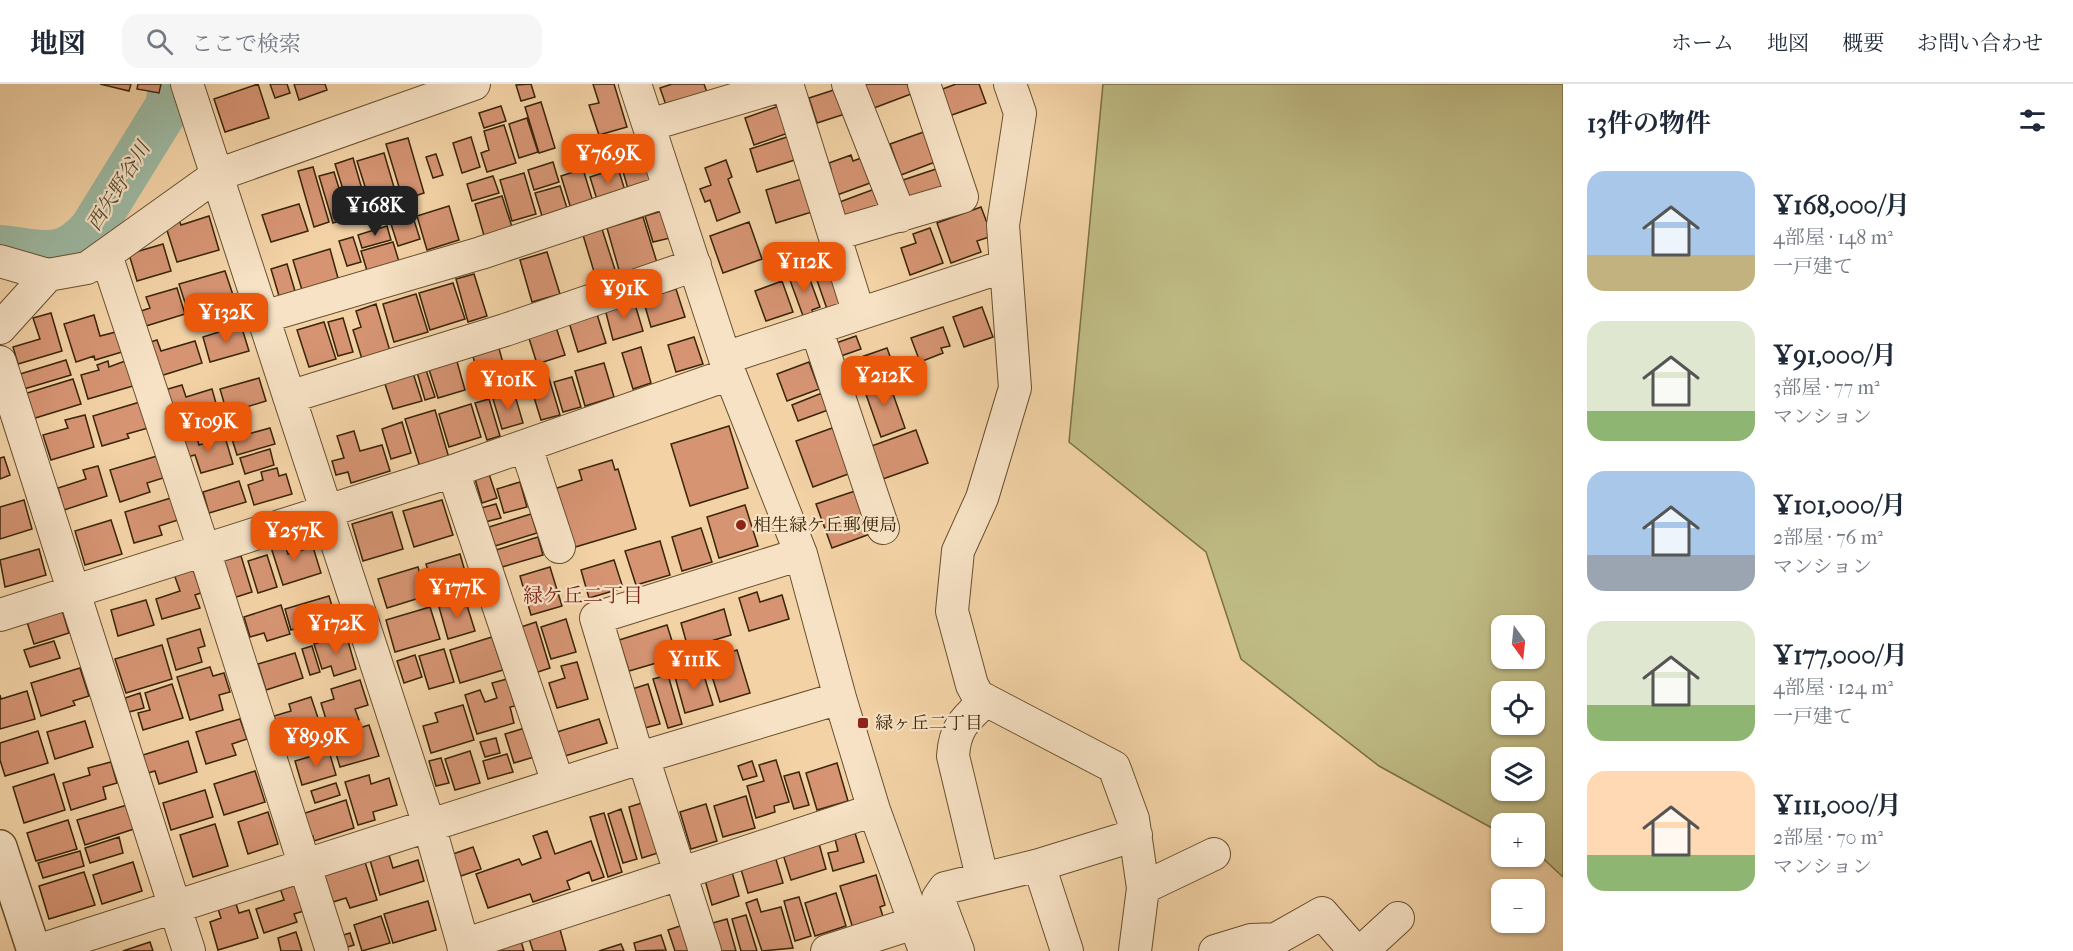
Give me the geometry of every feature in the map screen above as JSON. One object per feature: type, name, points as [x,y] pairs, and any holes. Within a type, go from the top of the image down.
[{"type":"street","points":[[187,84],[429,825],[464,948],[874,810]]},
{"type":"street","points":[[0,261],[48,275],[87,268],[217,175],[474,84]]},
{"type":"street","points":[[635,84],[727,366],[801,554],[840,698],[874,810],[919,937],[827,951]]},
{"type":"street","points":[[848,84],[900,216]]},
{"type":"street","points":[[836,234],[962,197],[924,84]]},
{"type":"street","points":[[1010,84],[1020,113],[1003,225],[1015,388],[982,498],[958,551],[952,611],[972,685],[978,696],[1114,767],[1136,835],[1143,888],[1135,951]]},
{"type":"street","points":[[649,125],[721,93],[784,85],[836,234],[859,314]]},
{"type":"street","points":[[263,317],[481,253],[670,190]]},
{"type":"street","points":[[106,255],[306,864],[332,951]]},
{"type":"street","points":[[289,397],[505,330],[694,266]]},
{"type":"street","points":[[0,615],[526,447],[816,328],[1005,266]]},
{"type":"street","points":[[0,328],[48,275]]},
{"type":"street","points":[[816,328],[883,528]]},
{"type":"street","points":[[0,362],[189,951]]},
{"type":"street","points":[[526,447],[559,547]]},
{"type":"street","points":[[453,471],[558,783]]},
{"type":"street","points":[[705,951],[596,618],[801,554]]},
{"type":"street","points":[[0,847],[35,951],[558,783],[840,698]]},
{"type":"street","points":[[982,877],[953,756],[954,741],[961,724],[986,700]]},
{"type":"street","points":[[958,951],[938,898],[945,888],[982,877],[1039,865],[1136,835]]},
{"type":"street","points":[[1143,888],[1214,854]]},
{"type":"street","points":[[1039,865],[1067,951]]},
{"type":"street","points":[[1215,951],[1255,946],[1276,939],[1322,913],[1355,951]]},
{"type":"street","points":[[1362,951],[1398,918]]},
{"type":"shaded area","points":[[1103,84],[1563,84],[1563,877],[1545,860],[1545,813],[1491,813],[1491,828],[1379,766],[1241,659],[1206,552],[1069,442]]},
{"type":"building","points":[[100,84],[131,84],[129,91]]},
{"type":"building","points":[[138,84],[161,84],[159,93],[137,89]]},
{"type":"building","points":[[258,84],[269,118],[225,132],[214,99]]},
{"type":"building","points":[[270,84],[287,84],[290,93],[275,98]]},
{"type":"building","points":[[294,84],[325,84],[327,90],[299,100]]},
{"type":"building","points":[[531,84],[535,97],[521,101],[516,85]]},
{"type":"building","points":[[593,84],[614,84],[627,127],[599,135],[589,105],[599,103]]},
{"type":"building","points":[[672,84],[704,84],[708,95],[667,108],[660,88]]},
{"type":"building","points":[[865,84],[907,84],[911,94],[874,108]]},
{"type":"building","points":[[956,84],[979,84],[986,103],[949,116],[940,90]]},
{"type":"building","points":[[843,87],[851,112],[817,123],[809,98]]},
{"type":"building","points":[[541,102],[555,148],[539,153],[525,107]]},
{"type":"building","points":[[501,106],[506,121],[484,128],[479,113]]},
{"type":"building","points":[[779,106],[788,133],[754,145],[745,118]]},
{"type":"building","points":[[527,118],[538,152],[519,158],[509,124]]},
{"type":"building","points":[[504,125],[516,163],[487,172],[481,153],[489,150],[484,131]]},
{"type":"building","points":[[932,129],[943,159],[901,175],[890,144]]},
{"type":"building","points":[[793,135],[801,158],[757,172],[750,149]]},
{"type":"building","points":[[471,137],[480,167],[462,173],[453,143]]},
{"type":"building","points":[[408,138],[424,193],[403,200],[386,144]]},
{"type":"building","points":[[384,153],[398,201],[372,209],[357,161]]},
{"type":"building","points":[[436,154],[443,175],[433,178],[426,157]]},
{"type":"building","points":[[851,155],[853,161],[864,157],[873,182],[837,195],[828,170],[831,169],[829,163]]},
{"type":"building","points":[[643,156],[651,182],[628,189],[622,168],[630,166],[628,160]]},
{"type":"building","points":[[353,158],[368,210],[351,215],[335,164]]},
{"type":"building","points":[[726,160],[732,177],[728,179],[740,212],[717,221],[710,200],[705,202],[700,189],[711,185],[705,168]]},
{"type":"building","points":[[553,162],[559,182],[534,190],[528,170]]},
{"type":"building","points":[[313,167],[329,222],[314,227],[298,171]]},
{"type":"building","points":[[618,168],[626,194],[598,203],[590,177]]},
{"type":"building","points":[[939,168],[949,194],[913,207],[903,180]]},
{"type":"building","points":[[583,169],[594,205],[572,212],[561,176]]},
{"type":"building","points":[[334,172],[348,218],[333,223],[319,176]]},
{"type":"building","points":[[524,173],[536,214],[512,221],[500,180]]},
{"type":"building","points":[[493,176],[499,193],[472,201],[467,184]]},
{"type":"building","points":[[805,178],[815,211],[776,223],[766,190]]},
{"type":"building","points":[[560,186],[567,208],[542,216],[535,193]]},
{"type":"building","points":[[880,187],[889,213],[846,229],[837,203]]},
{"type":"building","points":[[502,196],[513,230],[485,239],[475,204]]},
{"type":"building","points":[[299,204],[308,231],[271,242],[262,215]]},
{"type":"building","points":[[449,206],[459,240],[427,250],[417,216]]},
{"type":"building","points":[[981,207],[992,236],[977,241],[981,252],[951,263],[937,223]]},
{"type":"building","points":[[662,211],[670,238],[653,242],[645,216]]},
{"type":"building","points":[[209,216],[219,250],[177,262],[165,224],[179,220],[181,225]]},
{"type":"building","points":[[413,217],[420,239],[398,246],[391,224]]},
{"type":"building","points":[[643,217],[658,266],[621,277],[607,228]]},
{"type":"building","points":[[749,222],[762,259],[723,273],[710,236]]},
{"type":"building","points":[[387,226],[391,240],[362,248],[358,235]]},
{"type":"building","points":[[930,228],[943,263],[910,275],[901,248],[916,243],[913,234]]},
{"type":"building","points":[[602,229],[618,279],[598,285],[583,235]]},
{"type":"building","points":[[353,237],[361,262],[347,266],[339,241]]},
{"type":"building","points":[[393,242],[400,265],[368,274],[361,251]]},
{"type":"building","points":[[163,244],[171,271],[137,281],[129,254]]},
{"type":"building","points":[[330,249],[338,278],[302,290],[293,260]]},
{"type":"building","points":[[547,252],[560,294],[532,302],[520,260]]},
{"type":"building","points":[[831,256],[847,302],[827,309],[811,263]]},
{"type":"building","points":[[287,264],[295,291],[279,296],[271,269]]},
{"type":"building","points":[[805,266],[820,307],[812,310],[816,320],[806,324],[787,272]]},
{"type":"building","points":[[225,271],[233,295],[188,312],[179,284]]},
{"type":"building","points":[[474,274],[487,316],[468,322],[456,279]]},
{"type":"building","points":[[782,281],[793,312],[766,321],[755,291]]},
{"type":"building","points":[[453,283],[465,319],[430,330],[419,293]]},
{"type":"building","points":[[177,288],[185,314],[146,326],[141,311],[150,308],[146,297]]},
{"type":"building","points":[[676,289],[685,317],[651,327],[643,299]]},
{"type":"building","points":[[416,294],[428,332],[394,342],[383,304]]},
{"type":"building","points":[[634,301],[643,331],[613,340],[605,309]]},
{"type":"building","points":[[376,304],[390,351],[362,359],[353,330],[361,327],[356,311]]},
{"type":"building","points":[[982,307],[993,337],[964,347],[953,317]]},
{"type":"building","points":[[596,311],[606,343],[578,352],[568,319]]},
{"type":"building","points":[[51,313],[62,351],[18,364],[13,347],[40,339],[33,318]]},
{"type":"building","points":[[94,315],[100,336],[116,332],[122,352],[95,360],[94,356],[76,362],[64,324]]},
{"type":"building","points":[[343,318],[353,352],[338,356],[328,322]]},
{"type":"building","points":[[324,322],[336,359],[309,367],[297,330]]},
{"type":"building","points":[[241,325],[249,351],[210,362],[203,337]]},
{"type":"building","points":[[556,327],[565,355],[537,364],[528,335]]},
{"type":"building","points":[[943,327],[950,346],[941,348],[943,353],[920,362],[911,338]]},
{"type":"building","points":[[856,336],[861,349],[841,356],[836,343]]},
{"type":"building","points":[[694,337],[703,364],[676,372],[668,345]]},
{"type":"building","points":[[157,340],[161,351],[195,341],[202,363],[157,377],[147,343]]},
{"type":"building","points":[[498,345],[507,377],[481,385],[472,353]]},
{"type":"building","points":[[641,347],[651,383],[633,389],[622,353]]},
{"type":"building","points":[[887,348],[895,370],[862,381],[860,378],[851,381],[844,363]]},
{"type":"building","points":[[456,358],[465,390],[438,398],[428,366]]},
{"type":"building","points":[[66,360],[71,375],[24,389],[20,374]]},
{"type":"building","points":[[108,361],[109,367],[125,361],[133,386],[88,399],[81,375],[99,370],[97,365]]},
{"type":"building","points":[[809,362],[819,389],[787,401],[777,374]]},
{"type":"building","points":[[604,363],[614,397],[585,406],[575,371]]},
{"type":"building","points":[[426,370],[435,397],[425,400],[417,372]]},
{"type":"building","points":[[413,373],[422,401],[393,409],[384,381]]},
{"type":"building","points":[[548,375],[560,415],[541,420],[529,381]]},
{"type":"building","points":[[572,377],[581,407],[563,412],[554,382]]},
{"type":"building","points":[[887,377],[905,428],[881,437],[863,386]]},
{"type":"building","points":[[259,378],[266,401],[227,413],[220,389]]},
{"type":"building","points":[[73,379],[81,404],[32,419],[24,394]]},
{"type":"building","points":[[182,385],[186,397],[212,389],[219,414],[173,427],[161,391]]},
{"type":"building","points":[[514,392],[523,423],[502,429],[493,399]]},
{"type":"building","points":[[822,393],[828,410],[798,421],[792,405]]},
{"type":"building","points":[[489,399],[500,436],[487,440],[475,403]]},
{"type":"building","points":[[140,402],[148,428],[127,434],[129,438],[102,446],[93,416]]},
{"type":"building","points":[[471,404],[481,437],[449,447],[439,414]]},
{"type":"building","points":[[435,410],[449,458],[420,467],[405,419]]},
{"type":"building","points":[[85,415],[94,447],[51,460],[43,435],[68,428],[65,420]]},
{"type":"building","points":[[243,418],[248,434],[270,428],[275,444],[237,455],[227,423]]},
{"type":"building","points":[[402,422],[411,453],[391,459],[382,429]]},
{"type":"building","points":[[729,426],[748,488],[690,506],[671,444]]},
{"type":"building","points":[[835,427],[851,473],[813,487],[796,441]]},
{"type":"building","points":[[916,430],[928,463],[880,480],[869,447]]},
{"type":"building","points":[[354,431],[360,451],[382,445],[390,471],[351,483],[348,472],[336,475],[332,461],[344,458],[337,436]]},
{"type":"building","points":[[196,434],[199,445],[225,437],[233,464],[201,473],[195,455],[187,457],[182,438]]},
{"type":"building","points":[[270,449],[274,465],[245,474],[240,458]]},
{"type":"building","points":[[157,456],[163,478],[147,483],[150,492],[120,502],[110,470]]},
{"type":"building","points":[[4,457],[10,475],[0,479],[0,458]]},
{"type":"building","points":[[612,460],[615,470],[618,469],[636,529],[572,548],[554,489],[582,480],[579,470]]},
{"type":"building","points":[[98,466],[107,496],[64,510],[58,488],[86,479],[83,470]]},
{"type":"building","points":[[277,468],[279,476],[286,474],[292,494],[254,505],[248,485],[263,480],[261,472]]},
{"type":"building","points":[[489,474],[497,498],[482,503],[475,479]]},
{"type":"building","points":[[239,481],[246,502],[209,513],[203,492]]},
{"type":"building","points":[[520,482],[527,507],[504,513],[497,489]]},
{"type":"building","points":[[855,491],[870,534],[832,548],[816,504]]},
{"type":"building","points":[[171,498],[178,520],[159,526],[162,535],[134,543],[125,512]]},
{"type":"building","points":[[24,500],[32,529],[0,539],[0,507]]},
{"type":"building","points":[[442,500],[453,535],[414,547],[403,511]]},
{"type":"building","points":[[496,504],[501,518],[485,522],[481,508]]},
{"type":"building","points":[[745,505],[758,546],[719,558],[707,517]]},
{"type":"building","points":[[392,512],[403,549],[363,561],[352,524]]},
{"type":"building","points":[[531,514],[537,533],[495,546],[489,527]]},
{"type":"building","points":[[111,520],[122,554],[85,565],[75,531]]},
{"type":"building","points":[[701,528],[712,562],[682,571],[672,537]]},
{"type":"building","points":[[283,537],[288,554],[313,547],[321,573],[283,585],[269,541]]},
{"type":"building","points":[[538,537],[543,555],[502,567],[496,550]]},
{"type":"building","points":[[660,541],[670,575],[636,585],[625,551]]},
{"type":"building","points":[[39,549],[46,575],[5,587],[0,560]]},
{"type":"building","points":[[460,554],[468,582],[434,592],[426,564]]},
{"type":"building","points":[[267,555],[277,587],[258,593],[248,561]]},
{"type":"building","points":[[241,556],[252,592],[230,599],[219,562]]},
{"type":"building","points":[[614,560],[623,588],[589,598],[581,570]]},
{"type":"building","points":[[418,567],[426,596],[387,608],[378,579]]},
{"type":"building","points":[[550,567],[562,606],[531,615],[520,576]]},
{"type":"building","points":[[193,569],[201,593],[195,595],[200,608],[162,619],[156,599],[180,591],[174,574]]},
{"type":"building","points":[[757,592],[760,602],[782,595],[789,619],[749,631],[739,598]]},
{"type":"building","points":[[329,596],[335,616],[291,630],[285,609]]},
{"type":"building","points":[[465,599],[475,631],[448,639],[439,607]]},
{"type":"building","points":[[146,600],[154,625],[118,636],[111,610]]},
{"type":"building","points":[[281,605],[290,634],[267,641],[264,633],[250,637],[244,617]]},
{"type":"building","points":[[430,607],[440,639],[395,652],[386,620]]},
{"type":"building","points":[[724,609],[731,635],[688,648],[681,623]]},
{"type":"building","points":[[62,610],[69,633],[34,644],[27,622]]},
{"type":"building","points":[[566,619],[576,652],[551,659],[541,627]]},
{"type":"building","points":[[536,622],[550,668],[535,673],[521,627]]},
{"type":"building","points":[[667,625],[677,657],[629,671],[619,640]]},
{"type":"building","points":[[200,629],[205,646],[198,648],[202,662],[176,670],[167,639]]},
{"type":"building","points":[[346,634],[356,669],[334,676],[331,666],[322,669],[314,644]]},
{"type":"building","points":[[492,637],[503,670],[460,683],[450,650]]},
{"type":"building","points":[[54,641],[60,658],[30,667],[24,650]]},
{"type":"building","points":[[162,645],[172,679],[126,693],[115,659]]},
{"type":"building","points":[[312,646],[320,672],[310,675],[302,649]]},
{"type":"building","points":[[444,649],[454,682],[429,689],[419,656]]},
{"type":"building","points":[[737,650],[750,693],[720,702],[707,660]]},
{"type":"building","points":[[295,653],[303,678],[266,690],[258,664]]},
{"type":"building","points":[[415,655],[422,677],[404,683],[397,661]]},
{"type":"building","points":[[577,662],[588,699],[557,708],[549,683],[565,678],[561,666]]},
{"type":"building","points":[[210,667],[213,676],[224,673],[230,692],[219,695],[223,710],[190,720],[177,677]]},
{"type":"building","points":[[80,668],[89,696],[73,701],[75,705],[41,716],[31,683]]},
{"type":"building","points":[[702,669],[713,705],[685,713],[675,677]]},
{"type":"building","points":[[668,675],[682,724],[668,728],[653,679]]},
{"type":"building","points":[[507,679],[515,706],[510,707],[514,723],[477,734],[465,695],[480,690],[485,702],[497,698],[492,683]]},
{"type":"building","points":[[360,680],[368,705],[355,709],[359,720],[329,729],[321,703],[334,699],[331,689]]},
{"type":"building","points":[[172,684],[183,718],[143,730],[138,713],[150,710],[145,693]]},
{"type":"building","points":[[648,684],[660,724],[641,729],[629,690]]},
{"type":"building","points":[[27,691],[35,719],[0,729],[0,695],[1,699]]},
{"type":"building","points":[[140,693],[144,708],[129,712],[125,698]]},
{"type":"building","points":[[311,697],[320,724],[280,736],[274,716],[291,711],[289,704]]},
{"type":"building","points":[[463,705],[474,740],[431,753],[423,726],[438,722],[435,713]]},
{"type":"building","points":[[240,719],[247,739],[232,744],[236,755],[206,764],[196,732]]},
{"type":"building","points":[[599,719],[607,743],[565,756],[557,732]]},
{"type":"building","points":[[85,721],[93,747],[55,759],[47,732]]},
{"type":"building","points":[[369,725],[379,756],[340,767],[331,737]]},
{"type":"building","points":[[525,728],[534,757],[514,763],[505,734]]},
{"type":"building","points":[[38,731],[48,763],[5,776],[0,760],[0,743]]},
{"type":"building","points":[[496,738],[500,753],[485,757],[480,742]]},
{"type":"building","points":[[188,741],[197,772],[159,784],[155,771],[148,773],[143,755]]},
{"type":"building","points":[[329,751],[336,775],[302,785],[295,761]]},
{"type":"building","points":[[470,751],[480,783],[455,790],[445,759]]},
{"type":"building","points":[[507,754],[513,772],[488,779],[483,761]]},
{"type":"building","points":[[441,758],[449,783],[436,786],[429,761]]},
{"type":"building","points":[[776,760],[789,802],[774,806],[775,812],[756,818],[747,786],[764,781],[759,765]]},
{"type":"building","points":[[752,761],[757,776],[743,780],[738,766]]},
{"type":"building","points":[[111,762],[117,783],[103,787],[106,799],[71,810],[63,783],[90,775],[88,768]]},
{"type":"building","points":[[837,763],[848,801],[817,810],[806,773]]},
{"type":"building","points":[[255,771],[265,802],[224,815],[214,784]]},
{"type":"building","points":[[799,772],[809,805],[794,809],[784,776]]},
{"type":"building","points":[[54,774],[65,810],[24,823],[13,787]]},
{"type":"building","points":[[369,775],[371,784],[389,778],[397,805],[373,812],[375,820],[358,825],[345,782]]},
{"type":"building","points":[[336,783],[340,795],[315,803],[311,791]]},
{"type":"building","points":[[205,790],[213,817],[171,830],[163,803]]},
{"type":"building","points":[[746,796],[755,828],[723,837],[714,806]]},
{"type":"building","points":[[346,800],[354,828],[314,841],[313,836],[306,838],[299,815]]},
{"type":"building","points":[[645,802],[661,852],[642,858],[629,807]]},
{"type":"building","points":[[706,804],[717,841],[691,849],[680,812]]},
{"type":"building","points":[[127,805],[134,829],[85,845],[77,820]]},
{"type":"building","points":[[621,809],[637,859],[623,863],[608,814]]},
{"type":"building","points":[[268,812],[278,844],[248,854],[238,822]]},
{"type":"building","points":[[604,813],[622,872],[608,877],[590,817]]},
{"type":"building","points":[[68,820],[77,849],[36,861],[27,833]]},
{"type":"building","points":[[215,824],[228,866],[193,877],[180,835]]},
{"type":"building","points":[[547,831],[555,854],[591,841],[604,877],[592,881],[589,872],[567,881],[570,889],[533,902],[530,894],[488,908],[476,874],[519,859],[522,865],[541,858],[533,836]]},
{"type":"building","points":[[855,833],[864,862],[833,871],[828,853],[838,851],[835,839]]},
{"type":"building","points":[[119,837],[123,853],[90,863],[85,848]]},
{"type":"building","points":[[818,840],[826,869],[791,880],[782,851]]},
{"type":"building","points":[[473,847],[481,869],[461,876],[453,854]]},
{"type":"building","points":[[80,851],[84,866],[43,878],[38,863]]},
{"type":"building","points":[[389,855],[393,868],[418,860],[424,881],[380,895],[370,860]]},
{"type":"building","points":[[775,856],[783,883],[748,893],[740,866]]},
{"type":"building","points":[[133,862],[142,891],[102,904],[93,875]]},
{"type":"building","points":[[365,862],[377,900],[350,908],[346,898],[333,902],[324,875]]},
{"type":"building","points":[[84,872],[95,905],[49,919],[39,886]]},
{"type":"building","points":[[732,872],[739,896],[712,905],[705,880]]},
{"type":"building","points":[[876,875],[885,905],[880,907],[885,923],[854,932],[840,886]]},
{"type":"building","points":[[297,880],[307,910],[294,914],[297,922],[264,933],[256,909],[284,900],[279,885]]},
{"type":"building","points":[[836,893],[846,926],[815,936],[805,903]]},
{"type":"building","points":[[799,897],[811,936],[795,941],[784,901]]},
{"type":"building","points":[[757,899],[761,912],[781,907],[793,948],[762,951],[746,903]]},
{"type":"building","points":[[428,901],[436,930],[393,943],[384,914]]},
{"type":"building","points":[[236,904],[239,913],[249,910],[258,938],[218,950],[210,922],[221,918],[218,909]]},
{"type":"building","points":[[746,915],[757,951],[741,951],[732,919]]},
{"type":"building","points":[[381,916],[390,943],[362,951],[354,925]]},
{"type":"building","points":[[727,919],[736,951],[717,951],[709,924]]},
{"type":"building","points":[[686,924],[695,951],[675,951],[668,930]]},
{"type":"building","points":[[559,926],[566,951],[533,951],[528,935]]},
{"type":"building","points":[[296,932],[302,951],[281,951],[278,938]]},
{"type":"building","points":[[350,933],[354,945],[344,948],[340,936]]},
{"type":"building","points":[[661,935],[666,950],[636,951],[634,943]]},
{"type":"building","points":[[520,938],[524,951],[493,951]]},
{"type":"building","points":[[150,942],[153,951],[123,951]]},
{"type":"building","points":[[621,944],[624,951],[599,951]]},
{"type":"waterway","name":"西矢野谷川","points":[[0,248],[50,253],[71,247],[81,240],[92,229],[168,106],[172,84]]},
{"type":"place","name":"相生緑ケ丘郵便局","points":[[741,525]]},
{"type":"place","name":"緑ヶ丘二丁目","points":[[863,723]]},
{"type":"district","name":"緑ケ丘二丁目","points":[[583,595]]}]
